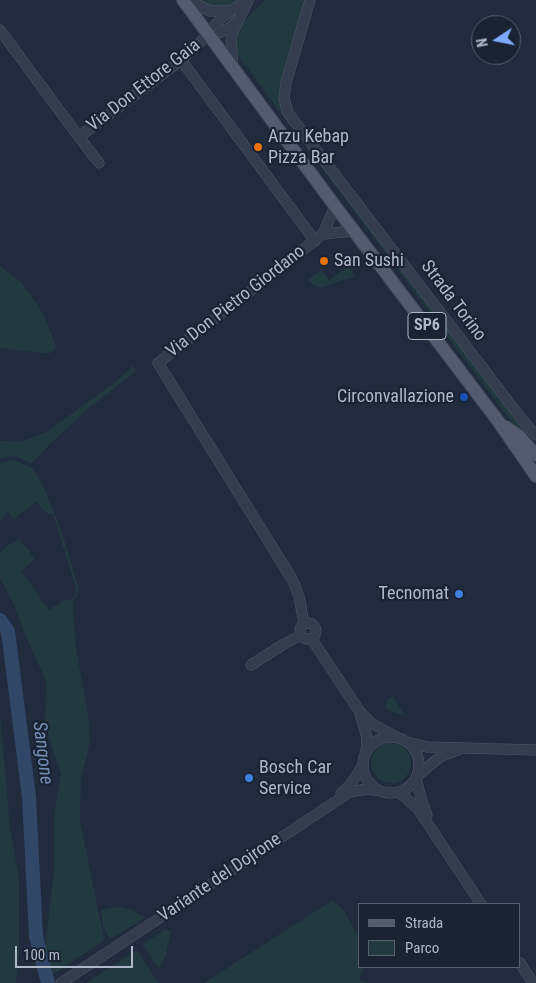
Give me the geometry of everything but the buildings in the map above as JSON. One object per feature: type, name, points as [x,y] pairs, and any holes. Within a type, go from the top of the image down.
[{"type":"main road","name":"Strada Torino","points":[[183,0],[498,421],[536,476]]},
{"type":"main road","name":"Strada Torino","points":[[498,421],[536,461]]},
{"type":"main road","name":"SP6","points":[[498,421],[519,436],[536,454]]},
{"type":"street","points":[[188,0],[210,11],[231,11]]},
{"type":"street","points":[[209,34],[217,22],[248,0]]},
{"type":"street","points":[[232,66],[231,40],[248,0]]},
{"type":"street","name":"Strada Torino","points":[[310,0],[286,83],[284,98],[288,113],[524,422],[536,435]]},
{"type":"street","points":[[209,34],[221,32],[238,20]]},
{"type":"street","name":"Via Don Ettore Gaia","points":[[0,30],[99,163]]},
{"type":"street","name":"Via Don Ettore Gaia","points":[[79,137],[180,60],[209,34]]},
{"type":"street","points":[[180,60],[315,241],[324,234],[336,206]]},
{"type":"street","points":[[324,234],[355,231]]},
{"type":"street","name":"Via Don Pietro Giordano","points":[[302,630],[300,596],[292,579],[158,363],[315,241]]},
{"type":"street","points":[[251,665],[302,630],[304,638],[311,638],[360,712],[371,723],[396,737],[427,747],[536,750]]},
{"type":"street","points":[[360,712],[367,738],[363,765],[367,780],[381,791],[389,793],[398,792],[407,788],[442,756],[466,749]]},
{"type":"street","points":[[366,751],[383,737],[396,737]]},
{"type":"street","points":[[410,743],[416,750],[419,760],[417,777],[424,810],[436,837]]},
{"type":"street","name":"Variante del Dojrone","points":[[328,806],[350,785],[363,765]]},
{"type":"street","name":"Variante del Dojrone","points":[[61,983],[350,792],[367,789],[381,791]]},
{"type":"street","points":[[398,792],[418,809],[480,903]]},
{"type":"street","points":[[521,965],[533,983]]},
{"type":"green space","points":[[196,0],[239,0],[225,7],[210,8]]},
{"type":"green space","points":[[265,0],[306,0],[282,81],[289,121],[528,433],[525,436],[504,412],[239,57],[235,47],[242,24]]},
{"type":"green space","points":[[0,266],[21,282],[39,307],[48,324],[55,345],[55,349],[50,353],[0,348]]},
{"type":"green space","points":[[348,266],[355,276],[322,287],[315,286],[308,280],[321,270],[329,280]]},
{"type":"green space","points":[[133,366],[136,371],[89,408],[35,460],[30,463],[16,456],[0,458],[0,441],[21,442],[47,432],[118,380]]},
{"type":"green space","points":[[12,460],[33,469],[43,485],[63,536],[79,589],[73,604],[76,648],[89,721],[90,741],[81,779],[80,820],[104,940],[51,976],[44,955],[54,872],[54,816],[61,774],[45,724],[46,681],[13,602],[0,578],[0,553],[9,544],[14,543],[18,539],[27,548],[35,559],[21,571],[49,610],[66,599],[68,601],[73,598],[76,588],[53,514],[48,514],[36,502],[14,519],[7,511],[0,522],[0,463]]},
{"type":"green space","points":[[393,696],[405,716],[386,708],[387,700]]},
{"type":"green space","points":[[0,713],[10,828],[19,878],[19,955],[16,983],[0,983]]},
{"type":"green space","points":[[391,743],[405,749],[411,763],[405,777],[391,783],[377,777],[371,763],[377,749]]},
{"type":"green space","points":[[333,900],[344,911],[358,936],[358,968],[364,968],[359,980],[369,983],[204,983]]},
{"type":"green space","points":[[117,907],[133,910],[145,918],[110,939],[103,926],[101,910]]},
{"type":"green space","points":[[164,930],[171,931],[166,955],[159,969],[143,944]]},
{"type":"green space","points":[[137,950],[158,983],[86,983]]},
{"type":"waterway","name":"Sangone","points":[[0,620],[8,631],[29,797],[36,936],[48,983]]},
{"type":"place","name":"Arzu Kebap Pizza Bar","points":[[258,147]]},
{"type":"place","name":"San Sushi","points":[[324,261]]},
{"type":"place","name":"Circonvallazione","points":[[464,397]]},
{"type":"place","name":"Tecnomat","points":[[459,594]]},
{"type":"place","name":"Bosch Car Service","points":[[249,778]]}]
